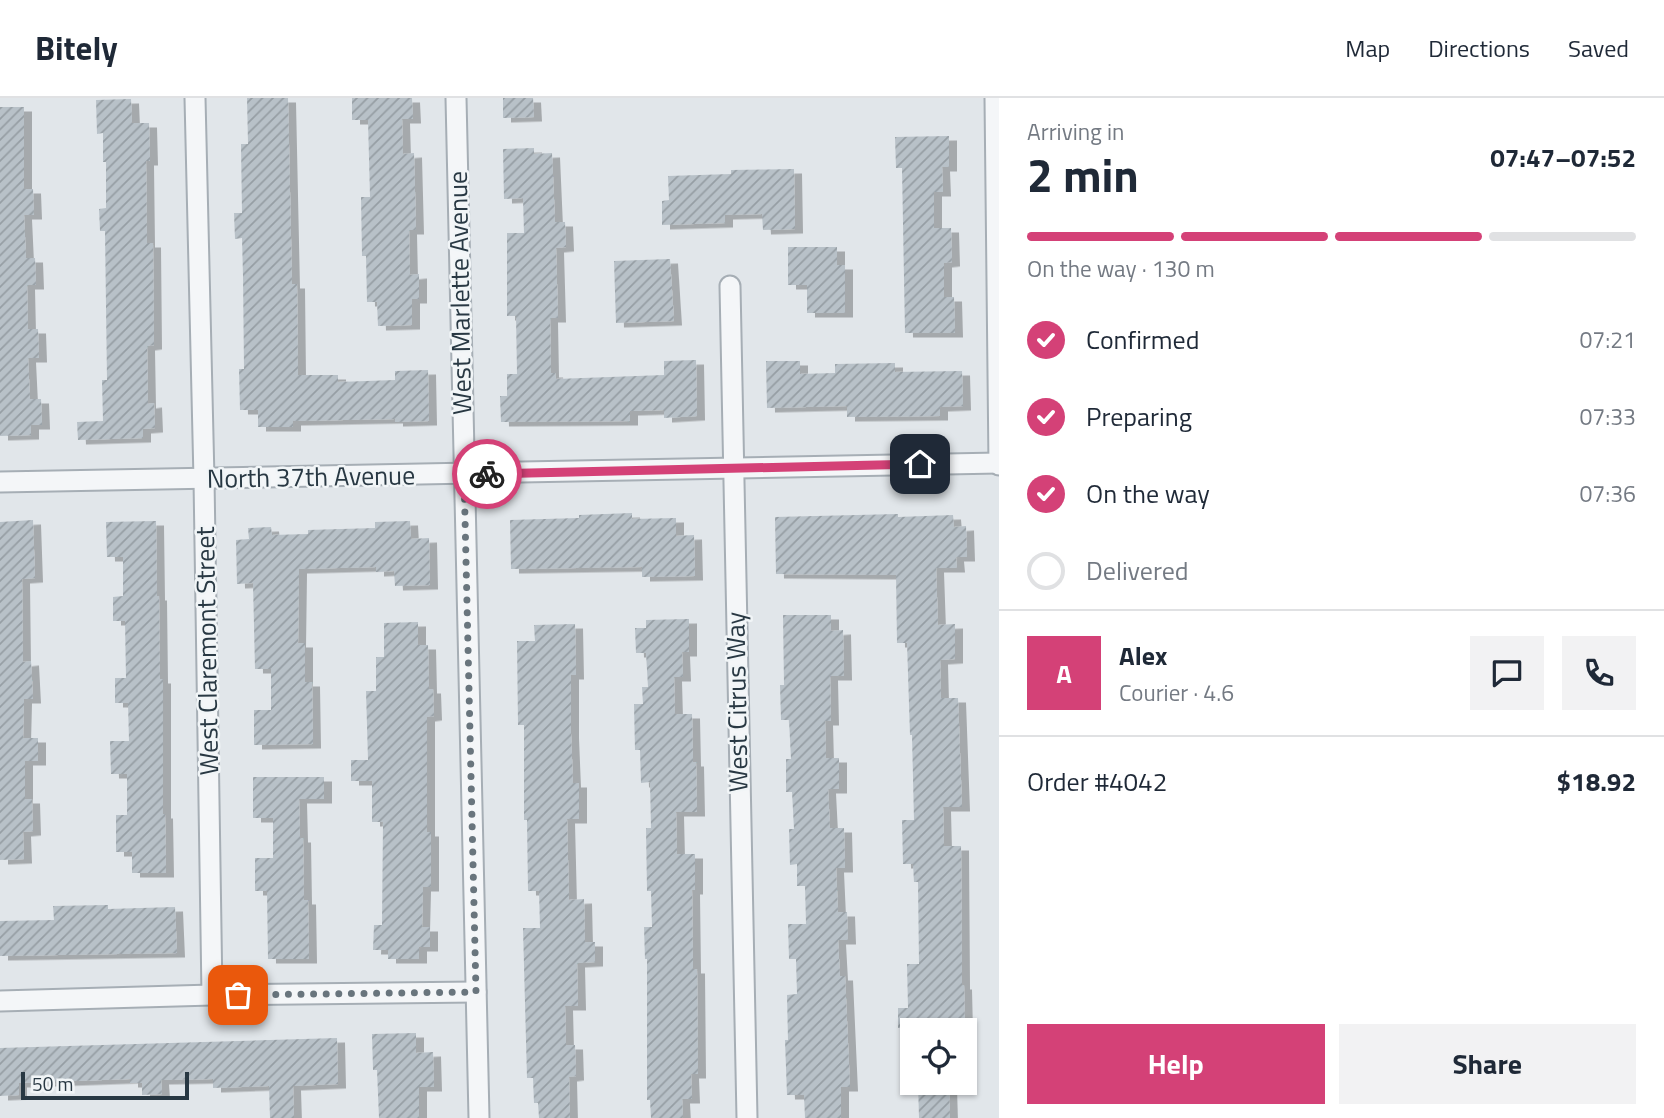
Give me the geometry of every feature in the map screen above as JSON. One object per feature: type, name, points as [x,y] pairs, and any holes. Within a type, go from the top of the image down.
[{"type":"street","name":"West Claremont Street","points":[[195,98],[212,995]]},
{"type":"street","name":"West Marlette Avenue","points":[[456,98],[478,1118]]},
{"type":"street","points":[[995,98],[999,464]]},
{"type":"street","name":"West Citrus Way","points":[[730,286],[747,1118]]},
{"type":"street","name":"North 37th Avenue","points":[[0,482],[999,464]]},
{"type":"street","points":[[0,1001],[476,992]]},
{"type":"building","points":[[247,98],[288,98],[292,284],[297,284],[298,375],[338,375],[338,382],[395,380],[395,371],[428,370],[429,421],[293,421],[293,427],[258,427],[258,410],[240,410],[239,369],[244,369],[242,238],[235,239],[234,213],[242,213],[241,144],[248,144]]},
{"type":"building","points":[[352,98],[412,98],[413,119],[402,119],[403,154],[414,153],[416,230],[409,230],[410,275],[419,274],[419,299],[412,299],[412,325],[378,326],[377,302],[367,302],[366,256],[362,256],[361,197],[370,197],[368,120],[352,120]]},
{"type":"building","points":[[503,98],[533,98],[534,117],[503,118]]},
{"type":"building","points":[[131,99],[132,123],[149,123],[150,161],[146,161],[147,243],[153,243],[154,345],[147,346],[148,404],[154,403],[155,428],[143,429],[143,438],[78,440],[77,422],[103,421],[102,380],[107,380],[105,231],[100,231],[99,209],[106,208],[106,162],[103,162],[103,133],[97,134],[96,100]]},
{"type":"building","points":[[0,107],[24,107],[24,189],[33,189],[34,215],[24,215],[26,258],[35,258],[36,285],[27,285],[28,329],[38,329],[39,358],[28,358],[30,399],[41,399],[42,425],[31,425],[31,435],[0,436]]},
{"type":"building","points":[[949,136],[949,167],[942,167],[943,192],[934,192],[934,228],[951,228],[952,262],[944,263],[944,297],[954,297],[955,333],[905,333],[902,168],[896,168],[895,137]]},
{"type":"building","points":[[534,148],[534,154],[552,153],[555,222],[565,222],[566,247],[556,248],[558,318],[550,318],[551,373],[555,373],[556,379],[664,375],[664,361],[696,360],[697,416],[664,418],[664,410],[630,411],[630,421],[501,422],[500,396],[507,396],[507,374],[517,374],[516,316],[507,316],[507,233],[524,233],[523,198],[504,199],[503,149]]},
{"type":"building","points":[[794,169],[795,229],[763,230],[762,214],[725,215],[725,223],[662,225],[662,201],[669,200],[668,176],[731,174],[731,170]]},
{"type":"building","points":[[788,247],[837,247],[837,265],[845,265],[845,313],[807,313],[807,285],[788,285]]},
{"type":"building","points":[[670,259],[674,321],[616,323],[614,261]]},
{"type":"building","points":[[766,361],[800,361],[800,374],[835,373],[835,364],[895,363],[895,372],[962,371],[963,406],[940,407],[940,416],[847,417],[847,406],[767,408]]},
{"type":"building","points":[[632,513],[632,519],[676,518],[676,536],[694,535],[695,576],[642,577],[642,567],[511,569],[510,520]]},
{"type":"building","points":[[953,515],[954,527],[966,526],[967,557],[956,557],[957,568],[936,568],[938,625],[955,624],[955,659],[940,660],[941,698],[958,698],[962,807],[943,807],[944,846],[961,846],[965,1018],[900,1018],[898,1028],[898,1008],[908,1008],[907,964],[919,964],[918,882],[914,882],[913,864],[903,864],[902,820],[914,820],[912,735],[907,643],[897,643],[896,575],[776,574],[775,517]]},
{"type":"building","points":[[33,520],[35,578],[22,579],[23,662],[31,661],[33,699],[24,699],[23,738],[38,738],[38,761],[25,761],[25,799],[32,799],[33,831],[23,832],[24,859],[0,860],[0,522]]},
{"type":"building","points":[[156,521],[160,679],[163,679],[166,873],[132,873],[132,852],[116,852],[116,815],[127,815],[127,774],[111,774],[110,741],[129,741],[128,703],[115,703],[115,678],[126,678],[125,621],[113,621],[113,597],[123,596],[123,557],[107,557],[106,522]]},
{"type":"building","points":[[410,521],[411,539],[429,538],[430,585],[395,586],[394,571],[376,572],[376,567],[299,569],[298,643],[305,643],[305,682],[312,682],[313,744],[254,745],[254,710],[271,710],[271,669],[255,669],[253,583],[237,584],[236,540],[249,539],[248,528],[271,527],[272,535],[308,534],[308,530],[375,528],[375,522]]},
{"type":"building","points":[[783,615],[831,615],[831,631],[843,630],[844,676],[830,676],[831,721],[825,721],[826,758],[839,758],[839,789],[828,789],[830,828],[844,828],[845,868],[836,868],[838,912],[847,912],[848,940],[838,940],[840,976],[845,976],[850,1087],[841,1087],[841,1118],[805,1118],[804,1095],[787,1095],[787,995],[797,994],[796,959],[789,959],[788,924],[806,924],[805,886],[797,886],[797,864],[790,865],[789,829],[794,829],[792,792],[786,792],[786,759],[791,759],[789,720],[781,720],[780,685],[784,685]]},
{"type":"building","points":[[689,619],[689,652],[682,652],[683,677],[674,677],[675,714],[692,714],[697,812],[676,812],[677,854],[695,854],[695,890],[692,890],[693,969],[697,969],[698,1074],[691,1074],[692,1099],[682,1099],[683,1118],[651,1118],[650,1100],[647,1100],[647,959],[644,927],[652,927],[651,891],[647,891],[646,828],[651,828],[650,782],[641,783],[640,750],[635,750],[634,704],[643,704],[642,687],[648,687],[646,653],[636,653],[635,628],[646,628],[646,620]]},
{"type":"building","points":[[418,622],[418,645],[428,645],[429,689],[433,689],[434,716],[427,717],[427,832],[431,832],[431,887],[423,887],[422,927],[430,927],[430,947],[419,947],[419,959],[388,959],[388,950],[373,950],[374,925],[382,925],[383,822],[372,822],[372,781],[351,781],[351,760],[368,760],[366,691],[376,691],[376,657],[384,657],[384,623]]},
{"type":"building","points":[[575,624],[576,675],[571,675],[571,734],[573,783],[579,783],[579,819],[567,819],[569,900],[584,899],[585,942],[595,942],[595,962],[577,963],[578,1006],[565,1006],[566,1045],[575,1045],[576,1076],[569,1077],[570,1118],[539,1118],[538,1103],[534,1103],[533,1078],[527,1078],[523,928],[540,928],[539,891],[528,891],[527,820],[524,820],[524,725],[518,725],[517,641],[535,641],[534,625]]},
{"type":"building","points":[[253,777],[324,777],[324,799],[299,799],[304,900],[308,900],[309,959],[268,959],[267,891],[255,891],[255,858],[273,858],[273,818],[253,818]]},
{"type":"building","points":[[108,905],[108,909],[175,907],[177,953],[0,956],[0,921],[54,920],[53,906]]},
{"type":"building","points":[[416,1033],[416,1053],[433,1052],[434,1087],[419,1087],[419,1118],[379,1118],[372,1034]]},
{"type":"building","points":[[337,1038],[338,1084],[293,1086],[294,1118],[270,1118],[269,1086],[213,1088],[213,1079],[161,1080],[162,1094],[142,1095],[142,1083],[130,1083],[130,1079],[19,1083],[19,1095],[0,1096],[0,1048]]},
{"type":"building","points":[[918,1095],[949,1095],[950,1118],[919,1118]]},
{"type":"way so far","points":[[238,995],[476,992],[464,474],[487,474]]},
{"type":"route","points":[[487,474],[920,464]]}]
